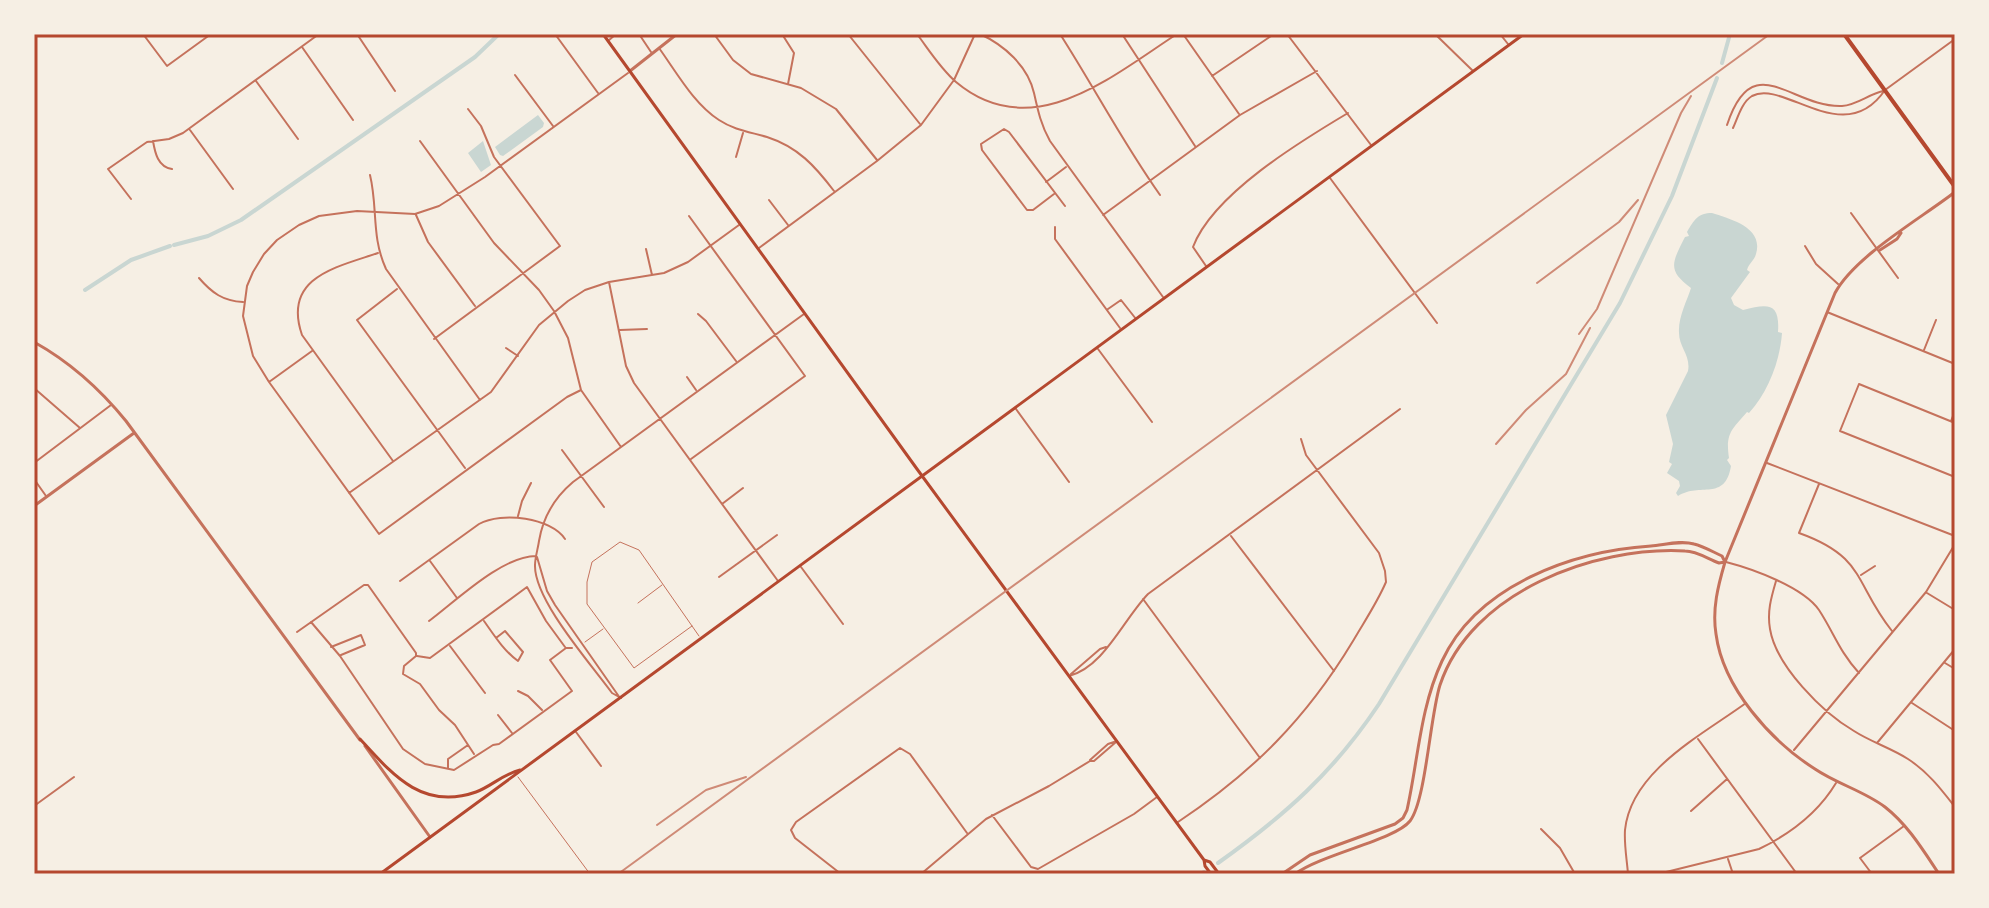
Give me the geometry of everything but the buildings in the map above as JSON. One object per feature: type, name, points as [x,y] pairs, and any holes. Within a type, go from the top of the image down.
[{"type":"main road","points":[[603,34],[922,477],[1204,860],[1211,874]]},
{"type":"main road","points":[[380,874],[1524,34]]},
{"type":"main road","points":[[1844,34],[1955,190]]},
{"type":"main road","points":[[360,739],[394,777],[414,789],[437,796],[472,793],[507,773],[524,769]]},
{"type":"main road","points":[[1204,860],[1210,862],[1219,874]]},
{"type":"street","points":[[143,34],[167,66],[211,34]]},
{"type":"street","points":[[131,199],[108,169],[140,145],[169,139],[189,129],[319,34]]},
{"type":"street","points":[[357,34],[395,91]]},
{"type":"street","points":[[555,34],[598,94]]},
{"type":"street","points":[[608,41],[616,34]]},
{"type":"street","points":[[639,34],[652,52]]},
{"type":"street","points":[[581,390],[567,397],[379,534],[269,382],[249,346],[243,316],[247,286],[264,254],[299,225],[337,211],[415,214],[459,195],[676,34]]},
{"type":"street","points":[[714,34],[740,67],[763,78],[817,95],[836,109],[877,161]]},
{"type":"street","points":[[782,34],[794,53],[788,84]]},
{"type":"street","points":[[848,34],[921,125]]},
{"type":"street","points":[[917,34],[954,80],[986,100],[1019,108],[1072,99],[1177,34]]},
{"type":"street","points":[[758,249],[921,125],[954,80],[975,34]]},
{"type":"street","points":[[980,34],[1003,47],[1020,65],[1031,83],[1036,107],[1050,141],[1164,299]]},
{"type":"street","points":[[1060,34],[1094,87],[1124,143],[1160,195]]},
{"type":"street","points":[[1122,34],[1195,146]]},
{"type":"street","points":[[1183,34],[1240,115]]},
{"type":"street","points":[[1212,76],[1274,34]]},
{"type":"street","points":[[1287,34],[1371,146]]},
{"type":"street","points":[[1435,34],[1473,71]]},
{"type":"street","points":[[1500,34],[1508,45]]},
{"type":"street","points":[[1733,128],[1742,107],[1755,95],[1775,96],[1839,115],[1863,109],[1955,39]]},
{"type":"street","points":[[302,46],[353,120]]},
{"type":"street","points":[[659,47],[706,110],[728,126],[789,145],[806,157],[834,192]]},
{"type":"street","points":[[1103,215],[1240,115],[1317,71]]},
{"type":"street","points":[[515,75],[553,127]]},
{"type":"street","points":[[255,80],[298,139]]},
{"type":"street","points":[[1727,125],[1738,97],[1752,86],[1777,87],[1839,106],[1853,104],[1872,93],[1885,90]]},
{"type":"street","points":[[434,339],[560,246],[501,166],[481,126],[468,109]]},
{"type":"street","points":[[1207,267],[1193,247],[1197,236],[1227,201],[1283,153],[1348,113]]},
{"type":"street","points":[[189,129],[233,189]]},
{"type":"street","points":[[1054,194],[1033,210],[1027,210],[982,150],[981,144],[1004,129],[1065,206]]},
{"type":"street","points":[[736,157],[744,132]]},
{"type":"street","points":[[153,140],[159,162],[172,169]]},
{"type":"street","points":[[420,141],[494,243],[523,272],[554,311],[568,338],[581,390],[621,447]]},
{"type":"street","points":[[1045,183],[1067,166]]},
{"type":"street","points":[[370,175],[374,190],[378,253],[398,289],[480,401]]},
{"type":"street","points":[[1330,177],[1437,323]]},
{"type":"street","points":[[1939,874],[1905,825],[1884,807],[1837,782],[1776,739],[1747,702],[1724,665],[1715,631],[1716,599],[1725,562],[1839,285],[1855,267],[1894,235],[1901,233],[1955,190]]},
{"type":"street","points":[[769,200],[788,226]]},
{"type":"street","points":[[1851,213],[1898,278]]},
{"type":"street","points":[[415,214],[428,242],[476,307]]},
{"type":"street","points":[[689,216],[805,376],[690,460]]},
{"type":"street","points":[[349,493],[480,401],[502,380],[539,325],[554,311],[585,290],[609,282],[652,276],[688,262],[740,224]]},
{"type":"street","points":[[1055,227],[1055,239],[1121,330]]},
{"type":"street","points":[[1805,246],[1820,269],[1839,285]]},
{"type":"street","points":[[646,249],[652,276]]},
{"type":"street","points":[[378,253],[319,274],[302,294],[298,322],[302,335],[394,462]]},
{"type":"street","points":[[199,278],[214,294],[244,302]]},
{"type":"street","points":[[609,282],[626,366],[634,383],[778,582]]},
{"type":"street","points":[[398,289],[357,320],[467,470]]},
{"type":"street","points":[[1107,310],[1121,300],[1136,319]]},
{"type":"street","points":[[1826,312],[1955,364]]},
{"type":"street","points":[[621,698],[612,693],[546,602],[534,564],[543,525],[558,496],[581,476],[805,313]]},
{"type":"street","points":[[698,314],[736,362]]},
{"type":"street","points":[[1924,352],[1936,320]]},
{"type":"street","points":[[619,330],[647,329]]},
{"type":"street","points":[[34,342],[69,364],[112,404],[430,837]]},
{"type":"street","points":[[506,348],[518,356]]},
{"type":"street","points":[[1097,348],[1152,422]]},
{"type":"street","points":[[269,382],[313,350]]},
{"type":"street","points":[[687,377],[697,391]]},
{"type":"street","points":[[1955,411],[1953,422],[1859,384],[1840,431],[1955,477]]},
{"type":"street","points":[[34,388],[81,429]]},
{"type":"street","points":[[34,463],[112,404]]},
{"type":"street","points":[[1015,408],[1069,482]]},
{"type":"street","points":[[1069,676],[1078,674],[1104,655],[1143,599],[1400,409]]},
{"type":"street","points":[[34,506],[134,433]]},
{"type":"street","points":[[1177,823],[1261,759],[1300,717],[1334,672],[1386,582],[1379,553],[1306,455],[1301,439]]},
{"type":"street","points":[[562,450],[604,507]]},
{"type":"street","points":[[1766,462],[1955,536]]},
{"type":"street","points":[[34,479],[46,496]]},
{"type":"street","points":[[518,517],[531,483]]},
{"type":"street","points":[[1819,484],[1799,533],[1835,549],[1860,576],[1880,617],[1892,632]]},
{"type":"street","points":[[721,504],[743,488]]},
{"type":"street","points":[[400,581],[487,519],[518,517],[560,531],[565,539]]},
{"type":"street","points":[[719,577],[777,535]]},
{"type":"street","points":[[1231,535],[1334,672]]},
{"type":"street","points":[[1282,874],[1323,849],[1395,824],[1405,815],[1430,692],[1442,660],[1473,617],[1492,600],[1520,583],[1578,558],[1606,550],[1689,543],[1722,556],[1725,562]]},
{"type":"street","points":[[1792,752],[1926,592],[1955,544]]},
{"type":"street","points":[[1606,550],[1607,558]]},
{"type":"street","points":[[1295,874],[1399,829],[1412,818],[1437,697],[1446,671],[1461,644],[1484,617],[1518,593],[1584,564],[1607,558],[1684,551],[1776,581],[1809,598],[1841,653],[1859,673]]},
{"type":"street","points":[[1708,558],[1711,551]]},
{"type":"street","points":[[429,621],[513,560],[537,556]]},
{"type":"street","points":[[537,556],[551,600],[621,698]]},
{"type":"street","points":[[430,560],[458,599]]},
{"type":"street","points":[[801,566],[843,624]]},
{"type":"street","points":[[1860,576],[1875,566]]},
{"type":"street","points":[[1776,581],[1770,599],[1770,633],[1790,670],[1826,712],[1853,731],[1909,759],[1936,782],[1955,807]]},
{"type":"street","points":[[297,632],[368,585],[416,656],[428,659],[527,587],[566,648]]},
{"type":"street","points":[[1926,592],[1955,610]]},
{"type":"street","points":[[1143,599],[1261,759]]},
{"type":"street","points":[[483,620],[496,638],[518,661],[523,652],[505,631],[496,638]]},
{"type":"street","points":[[311,622],[340,656],[403,749],[425,764],[448,769],[462,766],[475,755],[513,734],[572,691],[550,660],[566,648],[572,648]]},
{"type":"street","points":[[331,647],[361,635],[365,645],[340,656]]},
{"type":"street","points":[[449,645],[485,693]]},
{"type":"street","points":[[1069,676],[1100,649],[1107,647]]},
{"type":"street","points":[[1877,743],[1955,649]]},
{"type":"street","points":[[416,656],[404,666],[403,674],[420,684],[475,755]]},
{"type":"street","points":[[1944,662],[1955,669]]},
{"type":"street","points":[[518,691],[543,711]]},
{"type":"street","points":[[1628,874],[1625,830],[1638,790],[1664,762],[1747,702]]},
{"type":"street","points":[[1911,702],[1955,731]]},
{"type":"street","points":[[498,715],[513,734]]},
{"type":"street","points":[[1422,730],[1430,733]]},
{"type":"street","points":[[575,731],[601,766]]},
{"type":"street","points":[[1698,738],[1797,874]]},
{"type":"street","points":[[921,874],[992,815],[1094,761],[1117,741]]},
{"type":"street","points":[[448,769],[448,759],[469,744]]},
{"type":"street","points":[[841,874],[795,838],[791,830],[796,822],[896,749],[903,748],[967,833]]},
{"type":"street","points":[[34,806],[74,777]]},
{"type":"street","points":[[1691,811],[1728,779]]},
{"type":"street","points":[[1658,874],[1728,858],[1774,842],[1813,813],[1837,782]]},
{"type":"street","points":[[992,815],[1034,870],[1132,816],[1158,797]]},
{"type":"street","points":[[1872,874],[1860,858],[1905,825]]},
{"type":"street","points":[[1541,829],[1560,848],[1575,874]]},
{"type":"street","points":[[1374,831],[1376,839]]},
{"type":"street","points":[[1728,858],[1733,874]]},
{"type":"street","points":[[1299,861],[1304,868]]},
{"type":"street","points":[[1678,869],[1679,874]]},
{"type":"lane","points":[[692,626],[634,668],[587,604],[587,582],[592,562],[620,542],[639,550],[702,639]]},
{"type":"lane","points":[[638,603],[664,584]]},
{"type":"lane","points":[[583,644],[604,628]]},
{"type":"lane","points":[[516,775],[590,874]]},
{"type":"shaded area","points":[[538,115],[544,123],[543,127],[503,156],[500,155],[495,147]]},
{"type":"shaded area","points":[[483,141],[491,165],[481,172],[468,153]]},
{"type":"shaded area","points":[[1712,213],[1744,226],[1755,237],[1756,254],[1747,270],[1750,272],[1731,298],[1734,305],[1743,310],[1766,306],[1775,310],[1778,332],[1782,333],[1781,344],[1772,376],[1762,396],[1729,437],[1727,460],[1731,466],[1728,477],[1717,488],[1695,490],[1678,496],[1679,481],[1667,473],[1672,464],[1669,462],[1673,444],[1666,415],[1688,371],[1679,327],[1691,288],[1678,277],[1674,266],[1694,221],[1703,214]]},
{"type":"waterway","points":[[174,245],[208,236],[241,220],[475,57],[499,34]]},
{"type":"waterway","points":[[1722,63],[1730,34]]},
{"type":"waterway","points":[[1218,863],[1306,792],[1344,751],[1379,704],[1620,303],[1672,196],[1717,78]]},
{"type":"waterway","points":[[85,290],[131,260],[170,246]]},
{"type":"railway","points":[[618,874],[1770,34]]},
{"type":"railway","points":[[1579,334],[1597,309],[1691,96]]},
{"type":"railway","points":[[1537,283],[1619,222],[1638,200]]},
{"type":"railway","points":[[1496,444],[1526,410],[1566,374],[1590,328]]},
{"type":"railway","points":[[657,825],[706,790],[746,777]]}]
